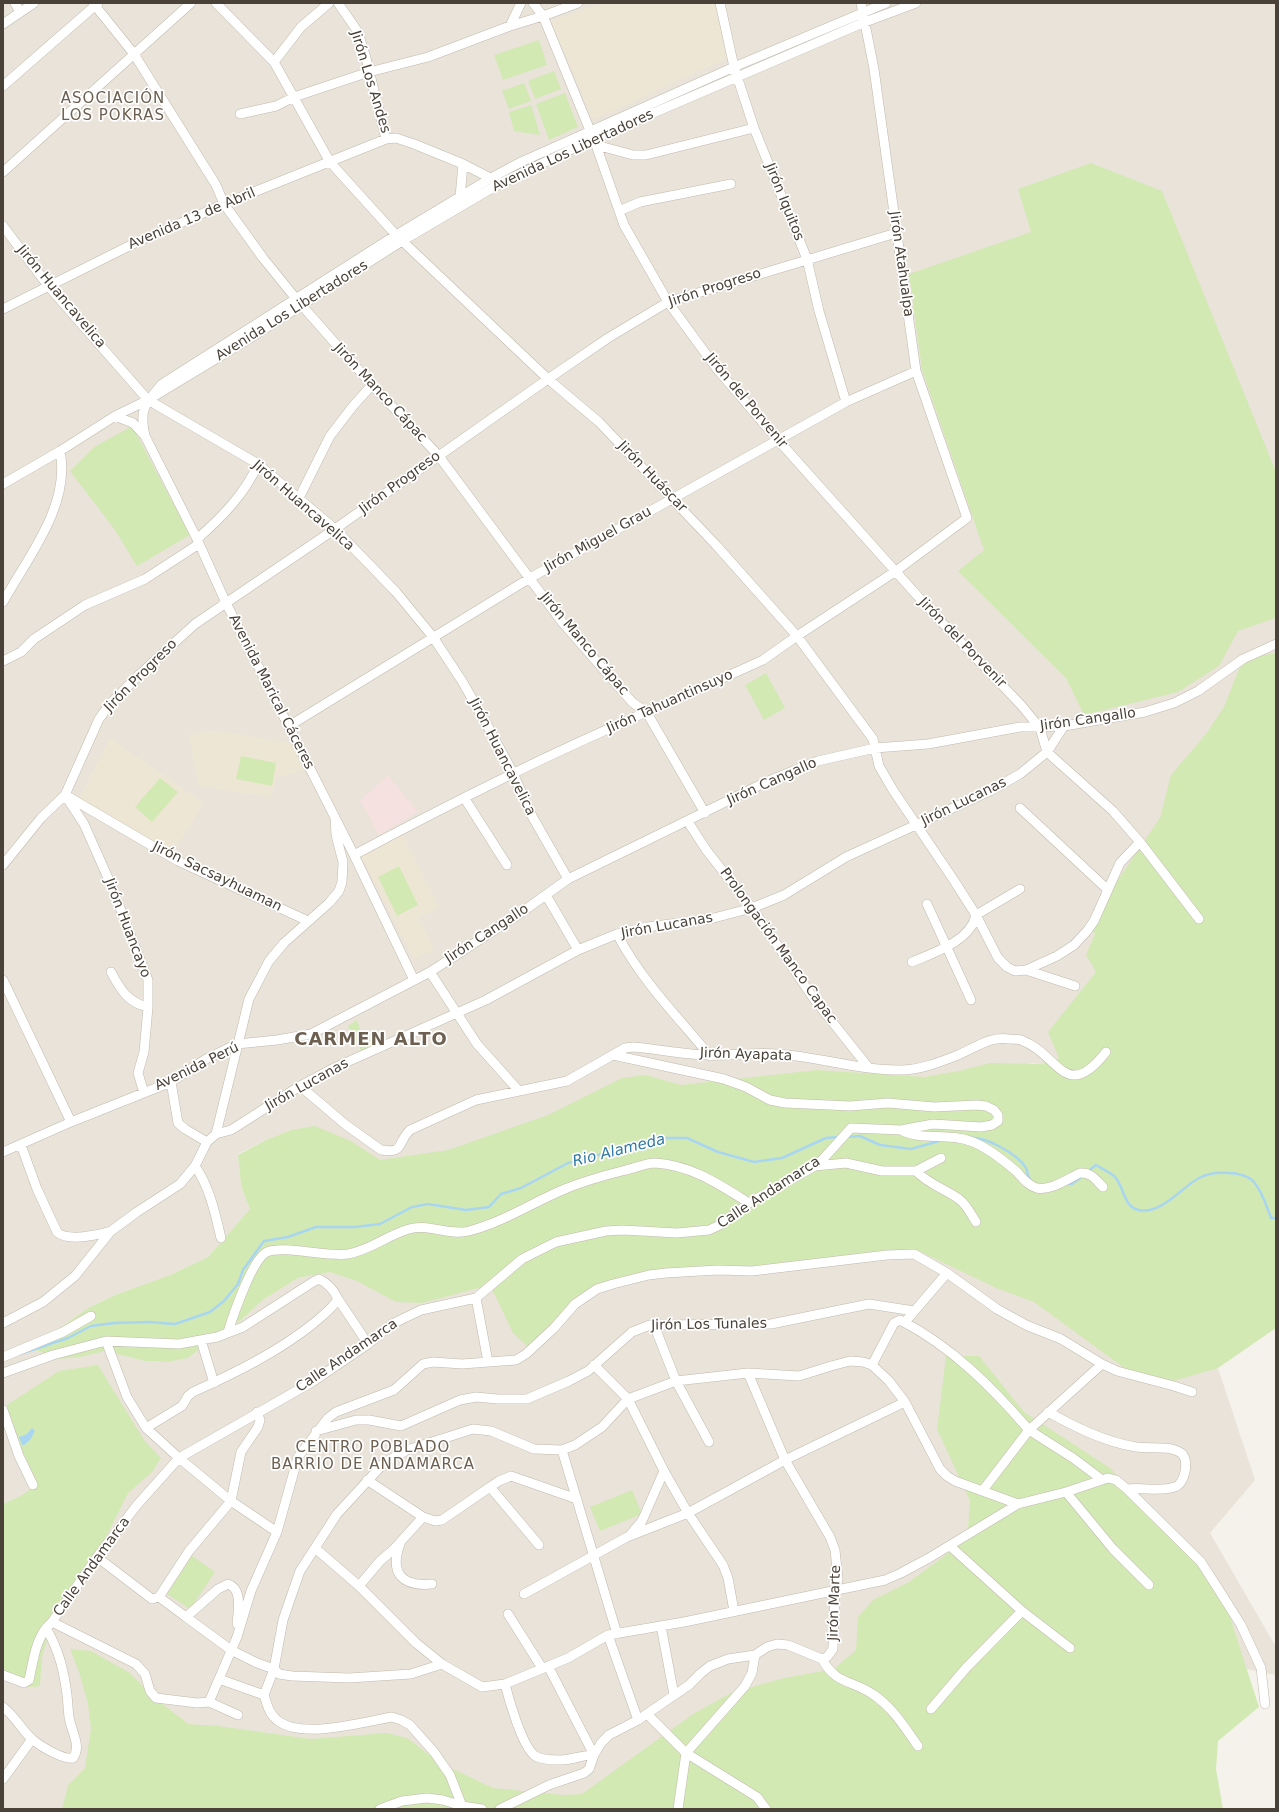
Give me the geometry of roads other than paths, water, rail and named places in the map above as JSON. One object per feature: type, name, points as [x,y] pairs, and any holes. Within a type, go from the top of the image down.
[{"type":"street","points":[[15,3],[20,12]]},
{"type":"street","points":[[3,24],[34,3]]},
{"type":"street","points":[[3,172],[190,3]]},
{"type":"street","name":"Jirón Huáscar","points":[[216,3],[274,62],[330,162],[399,238],[548,379],[599,422],[673,498],[797,636],[873,739],[879,766],[889,784],[976,915],[998,958],[1006,967],[1015,971],[1026,970]]},
{"type":"street","points":[[274,62],[300,28],[329,3]]},
{"type":"street","name":"Jirón Los Andes","points":[[338,3],[358,32],[386,139],[396,138],[463,164],[491,178],[499,184]]},
{"type":"street","points":[[510,26],[521,3]]},
{"type":"street","name":"Jirón del Porvenir","points":[[533,3],[543,16],[593,138],[624,226],[668,302],[717,369],[778,440],[931,611],[1021,705],[1040,728]]},
{"type":"street","points":[[240,114],[276,106],[294,97],[369,72],[428,56],[578,3]]},
{"type":"street","name":"Jirón Iquitos","points":[[720,3],[737,77],[754,128],[807,259],[819,311],[846,402]]},
{"type":"street","name":"Avenida Los Libertadores","points":[[462,200],[499,184],[734,67],[862,8],[886,3]]},
{"type":"street","name":"Avenida Los Libertadores","points":[[3,484],[60,451],[115,416],[148,400],[162,384],[299,303],[399,238],[462,200],[491,178],[593,138],[865,22],[916,3]]},
{"type":"street","points":[[3,86],[95,4]]},
{"type":"street","name":"Jirón Manco Cápac","points":[[95,4],[134,54],[216,185],[224,204],[263,258],[299,303],[372,385],[438,455],[562,622],[632,702],[647,713],[705,813]]},
{"type":"street","name":"Jirón Atahualpa","points":[[862,8],[874,69],[916,371],[967,518]]},
{"type":"street","points":[[593,138],[632,155],[646,155],[754,128]]},
{"type":"street","name":"Avenida 13 de Abril","points":[[3,309],[137,242],[224,204],[386,139]]},
{"type":"street","points":[[462,200],[463,164]]},
{"type":"street","points":[[618,211],[640,202],[731,184]]},
{"type":"street","name":"Jirón Huancavelica","points":[[3,226],[50,286],[148,400],[258,464],[335,529],[396,592],[433,637],[486,723],[513,773],[532,816],[568,879]]},
{"type":"street","name":"Jirón Progreso","points":[[3,866],[41,818],[66,795],[99,719],[110,704],[140,674],[195,624],[335,529],[438,455],[608,338],[668,302],[896,233]]},
{"type":"street","name":"Jirón Miguel Grau","points":[[289,726],[530,578],[846,402],[916,371]]},
{"type":"street","points":[[299,498],[330,436],[352,406],[372,385]]},
{"type":"street","points":[[145,436],[141,420],[148,400]]},
{"type":"street","name":"Avenida Marical Cáceres","points":[[115,416],[133,423],[145,436],[198,542],[226,603],[354,855],[414,980]]},
{"type":"street","points":[[3,602],[48,525],[62,483],[63,465],[60,451]]},
{"type":"street","points":[[3,661],[20,652],[34,640],[85,605],[145,579],[198,542],[223,516],[253,474],[258,464]]},
{"type":"street","name":"Jirón Tahuantinsuyo","points":[[354,855],[427,816],[464,799],[513,773],[763,660],[896,571],[967,518]]},
{"type":"street","name":"Jirón Cangallo","points":[[414,980],[430,972],[568,879],[688,822],[766,782],[818,761],[875,748],[928,744],[1020,727],[1040,728],[1064,726],[1145,712],[1174,703],[1198,691],[1243,659],[1276,644]]},
{"type":"street","name":"Jirón Lucanas","points":[[216,1134],[231,1130],[300,1086],[388,1043],[457,1014],[578,950],[617,934],[647,927],[710,919],[752,908],[784,895],[846,857],[1002,784],[1020,774],[1047,752],[1064,726]]},
{"type":"street","points":[[1040,728],[1047,752],[1113,811],[1140,842],[1199,919]]},
{"type":"street","name":"Jirón Sacsayhuaman","points":[[66,795],[178,861],[308,921]]},
{"type":"street","name":"Jirón Huancayo","points":[[66,795],[84,824],[126,919],[148,980],[148,1007],[144,1052],[138,1072],[144,1093]]},
{"type":"street","points":[[464,799],[507,865]]},
{"type":"street","points":[[1020,808],[1107,889]]},
{"type":"street","points":[[3,1323],[43,1302],[75,1276],[111,1231],[180,1184],[195,1166],[207,1142],[216,1134],[229,1086],[249,999],[269,961],[284,943],[329,903],[338,891],[342,882],[343,862],[336,835],[335,817]]},
{"type":"street","name":"Prolongación Manco Capac","points":[[688,822],[707,851],[752,908],[814,999],[869,1068]]},
{"type":"street","points":[[1026,970],[1057,956],[1074,945],[1087,931],[1094,921],[1107,889],[1120,863],[1140,842]]},
{"type":"street","points":[[912,962],[946,947],[971,929],[976,915],[1020,889]]},
{"type":"street","points":[[546,895],[578,950]]},
{"type":"street","points":[[927,904],[971,1000]]},
{"type":"street","points":[[617,934],[627,953],[645,979],[710,1056]]},
{"type":"street","points":[[1026,970],[1075,986]]},
{"type":"street","points":[[110,972],[127,997],[137,1005],[148,1007]]},
{"type":"street","points":[[430,972],[477,1044],[519,1091]]},
{"type":"street","points":[[3,980],[71,1122]]},
{"type":"street","name":"Avenida Perú","points":[[3,1152],[71,1122],[170,1082],[206,1059],[238,1044],[277,1040],[312,1034],[414,980]]},
{"type":"street","name":"Jirón Ayapata","points":[[300,1086],[346,1125],[381,1150],[395,1151],[400,1146],[403,1136],[410,1130],[476,1100],[545,1087],[567,1081],[625,1048],[633,1047],[710,1056],[777,1054],[869,1068],[903,1070],[926,1067],[959,1055],[990,1040],[1003,1038],[1021,1040],[1034,1047],[1063,1072],[1074,1075],[1084,1074],[1096,1064],[1106,1052]]},
{"type":"street","name":"Calle Andamarca","points":[[3,1675],[24,1683],[29,1680],[37,1646],[49,1625],[97,1557],[137,1505],[179,1458],[257,1412],[312,1382],[368,1344],[392,1324],[421,1310],[476,1298],[522,1259],[556,1242],[606,1231],[623,1230],[677,1233],[708,1230],[722,1224],[748,1203],[815,1166],[851,1128],[901,1130],[933,1124],[987,1126],[998,1121],[998,1115],[994,1110],[986,1106],[977,1105],[934,1107],[888,1103],[850,1106],[785,1103],[770,1100],[746,1087],[724,1079],[613,1055]]},
{"type":"street","points":[[170,1082],[178,1122],[185,1129],[207,1142]]},
{"type":"street","points":[[901,1130],[916,1136],[942,1135],[973,1142],[1000,1158],[1030,1185],[1037,1188],[1050,1187],[1080,1173],[1085,1173],[1093,1177],[1103,1187]]},
{"type":"street","points":[[21,1145],[37,1189],[61,1236],[92,1235],[111,1231]]},
{"type":"street","points":[[815,1166],[846,1163],[882,1171],[916,1171],[941,1158]]},
{"type":"street","points":[[228,1332],[236,1304],[260,1256],[273,1250],[348,1254],[368,1248],[410,1228],[449,1232],[467,1232],[489,1225],[526,1209],[566,1189],[615,1172],[655,1163],[688,1170],[707,1177],[748,1203]]},
{"type":"street","points":[[195,1166],[204,1179],[214,1208],[221,1238]]},
{"type":"street","points":[[916,1171],[922,1177],[959,1199],[967,1206],[976,1222]]},
{"type":"street","points":[[209,1702],[237,1637],[251,1591],[277,1532],[298,1457],[316,1431],[328,1418],[336,1412],[394,1390],[423,1364],[433,1362],[462,1364],[516,1360],[554,1328],[575,1304],[597,1289],[649,1275],[718,1270],[752,1271],[901,1253],[914,1254],[947,1274],[997,1310],[1026,1325],[1061,1339],[1102,1364],[1117,1371],[1192,1392]]},
{"type":"street","points":[[904,1322],[947,1274]]},
{"type":"street","points":[[3,1373],[53,1355],[106,1341],[137,1341],[179,1344],[217,1337],[243,1327],[319,1279],[331,1287],[338,1300],[368,1344]]},
{"type":"street","points":[[476,1298],[488,1362]]},
{"type":"street","points":[[146,1428],[182,1406],[188,1396],[193,1392],[214,1383],[280,1348],[334,1307],[338,1300]]},
{"type":"street","name":"Jirón Los Tunales","points":[[316,1431],[356,1420],[369,1420],[401,1426],[460,1400],[476,1397],[527,1399],[588,1371],[632,1332],[654,1325],[771,1324],[869,1304],[914,1311]]},
{"type":"street","points":[[3,1357],[63,1332],[91,1316]]},
{"type":"street","points":[[872,1364],[894,1323],[898,1320],[904,1322],[947,1349],[1006,1403],[1029,1430],[1073,1458],[1101,1480]]},
{"type":"street","points":[[654,1325],[676,1382],[709,1442]]},
{"type":"street","points":[[201,1340],[214,1383]]},
{"type":"street","points":[[106,1341],[127,1397],[146,1428],[179,1458],[231,1501],[277,1532]]},
{"type":"street","points":[[462,1806],[450,1775],[410,1725],[402,1720],[392,1716],[310,1730],[290,1727],[277,1720],[270,1712],[264,1695],[274,1669],[283,1620],[300,1571],[337,1514],[367,1480],[384,1463],[407,1450],[473,1429],[491,1431],[534,1449],[562,1450],[575,1445],[602,1427],[628,1399],[676,1382],[748,1373],[799,1376],[850,1361],[863,1362],[872,1364],[889,1380],[905,1402],[940,1469],[947,1476],[1018,1504]]},
{"type":"street","points":[[984,1490],[1029,1430],[1102,1364]]},
{"type":"street","points":[[594,1365],[628,1399],[664,1471],[688,1513],[723,1565],[728,1578],[734,1610]]},
{"type":"street","name":"Jirón Marte","points":[[500,1809],[549,1785],[584,1773],[589,1769],[594,1755],[601,1743],[609,1735],[638,1720],[690,1685],[700,1673],[710,1666],[728,1659],[755,1655],[767,1647],[777,1644],[788,1645],[822,1659],[827,1657],[833,1649],[835,1591],[838,1579],[835,1550],[830,1537],[785,1460],[748,1373]]},
{"type":"street","points":[[524,1594],[628,1537],[688,1513],[785,1460],[905,1402]]},
{"type":"street","points":[[3,1410],[19,1456],[33,1485]]},
{"type":"street","points":[[97,1557],[152,1600],[159,1597],[190,1551],[231,1501],[241,1452],[258,1427],[260,1420],[257,1412]]},
{"type":"street","points":[[1048,1412],[1083,1430],[1100,1436],[1136,1447],[1167,1449],[1181,1452],[1185,1458],[1186,1463],[1184,1475],[1181,1483],[1176,1487],[1158,1489],[1138,1487],[1127,1489]]},
{"type":"street","points":[[562,1450],[595,1556],[613,1634],[638,1720]]},
{"type":"street","points":[[628,1537],[636,1530],[642,1521],[664,1471]]},
{"type":"street","points":[[367,1480],[423,1517],[435,1521],[442,1520],[499,1480],[511,1476],[577,1499]]},
{"type":"street","points":[[315,1548],[359,1586],[416,1643],[442,1664],[482,1687],[505,1684],[568,1658],[613,1634],[661,1626],[884,1580],[901,1573],[950,1546],[1018,1504],[1066,1492],[1108,1478],[1116,1480],[1127,1489],[1201,1562],[1241,1625],[1261,1668],[1265,1704]]},
{"type":"street","points":[[490,1487],[539,1545]]},
{"type":"street","points":[[1066,1492],[1113,1549],[1150,1585]]},
{"type":"street","points":[[359,1586],[380,1561],[423,1517]]},
{"type":"street","points":[[401,1541],[396,1558],[400,1576],[405,1581],[412,1584],[432,1584]]},
{"type":"street","points":[[950,1546],[1022,1611],[1070,1648]]},
{"type":"street","points":[[186,1617],[218,1589],[228,1584],[232,1585],[238,1592],[238,1615],[231,1650]]},
{"type":"street","points":[[159,1597],[231,1650],[257,1663],[274,1669],[279,1674],[292,1676],[349,1678],[411,1674],[442,1664]]},
{"type":"street","points":[[931,1709],[966,1668],[1022,1611]]},
{"type":"street","points":[[505,1684],[510,1703],[527,1747],[538,1758],[562,1760],[584,1755],[594,1755],[545,1667],[508,1614]]},
{"type":"street","points":[[49,1625],[136,1664],[145,1674],[150,1691],[156,1698],[197,1703],[209,1702],[238,1714]]},
{"type":"street","points":[[3,1707],[9,1711],[32,1739],[64,1758],[73,1758],[77,1752],[78,1747],[69,1717],[63,1666],[49,1625]]},
{"type":"street","points":[[661,1626],[674,1695]]},
{"type":"street","points":[[678,1809],[686,1753],[745,1686],[752,1673],[755,1655]]},
{"type":"street","points":[[822,1659],[831,1673],[873,1694],[892,1710],[918,1746]]},
{"type":"street","points":[[219,1679],[264,1695]]},
{"type":"street","points":[[647,1714],[686,1753],[757,1797],[766,1809]]},
{"type":"street","points":[[3,1779],[32,1739]]},
{"type":"street","points":[[380,1809],[402,1801],[427,1798],[482,1809]]},
{"type":"water","points":[[32,1428],[35,1431],[30,1440],[22,1445],[19,1437],[27,1434]]},
{"type":"waterway","name":"Rio Alameda","points":[[847,1137],[860,1136],[880,1145],[911,1149],[939,1141]]},
{"type":"waterway","name":"Rio Alameda","points":[[20,1354],[68,1338],[91,1326],[114,1323],[149,1322],[175,1324],[210,1312],[224,1301],[238,1284],[243,1270],[264,1241],[288,1237],[316,1227],[355,1227],[380,1224],[412,1207],[428,1204],[466,1210],[489,1207],[501,1194],[521,1188],[568,1163],[666,1138],[687,1138],[718,1152],[754,1162],[782,1158],[826,1138],[838,1137]]},
{"type":"waterway","name":"Rio Alameda","points":[[969,1138],[984,1140],[1009,1152],[1026,1168],[1030,1179]]},
{"type":"waterway","name":"Rio Alameda","points":[[1087,1172],[1096,1165],[1111,1174],[1118,1181],[1130,1205],[1139,1210],[1147,1210],[1163,1204],[1202,1176],[1217,1173],[1239,1174],[1254,1182],[1262,1195],[1271,1218],[1276,1218]]},
{"type":"waterway","name":"Rio Alameda","points":[[1067,1184],[1072,1184],[1084,1175]]},
{"type":"district","name":"ASOCIACIÓN LOS POKRAS","points":[[113,108]]},
{"type":"district","name":"CARMEN ALTO","points":[[371,1040]]},
{"type":"district","name":"CENTRO POBLADO BARRIO DE ANDAMARCA","points":[[373,1456]]}]
